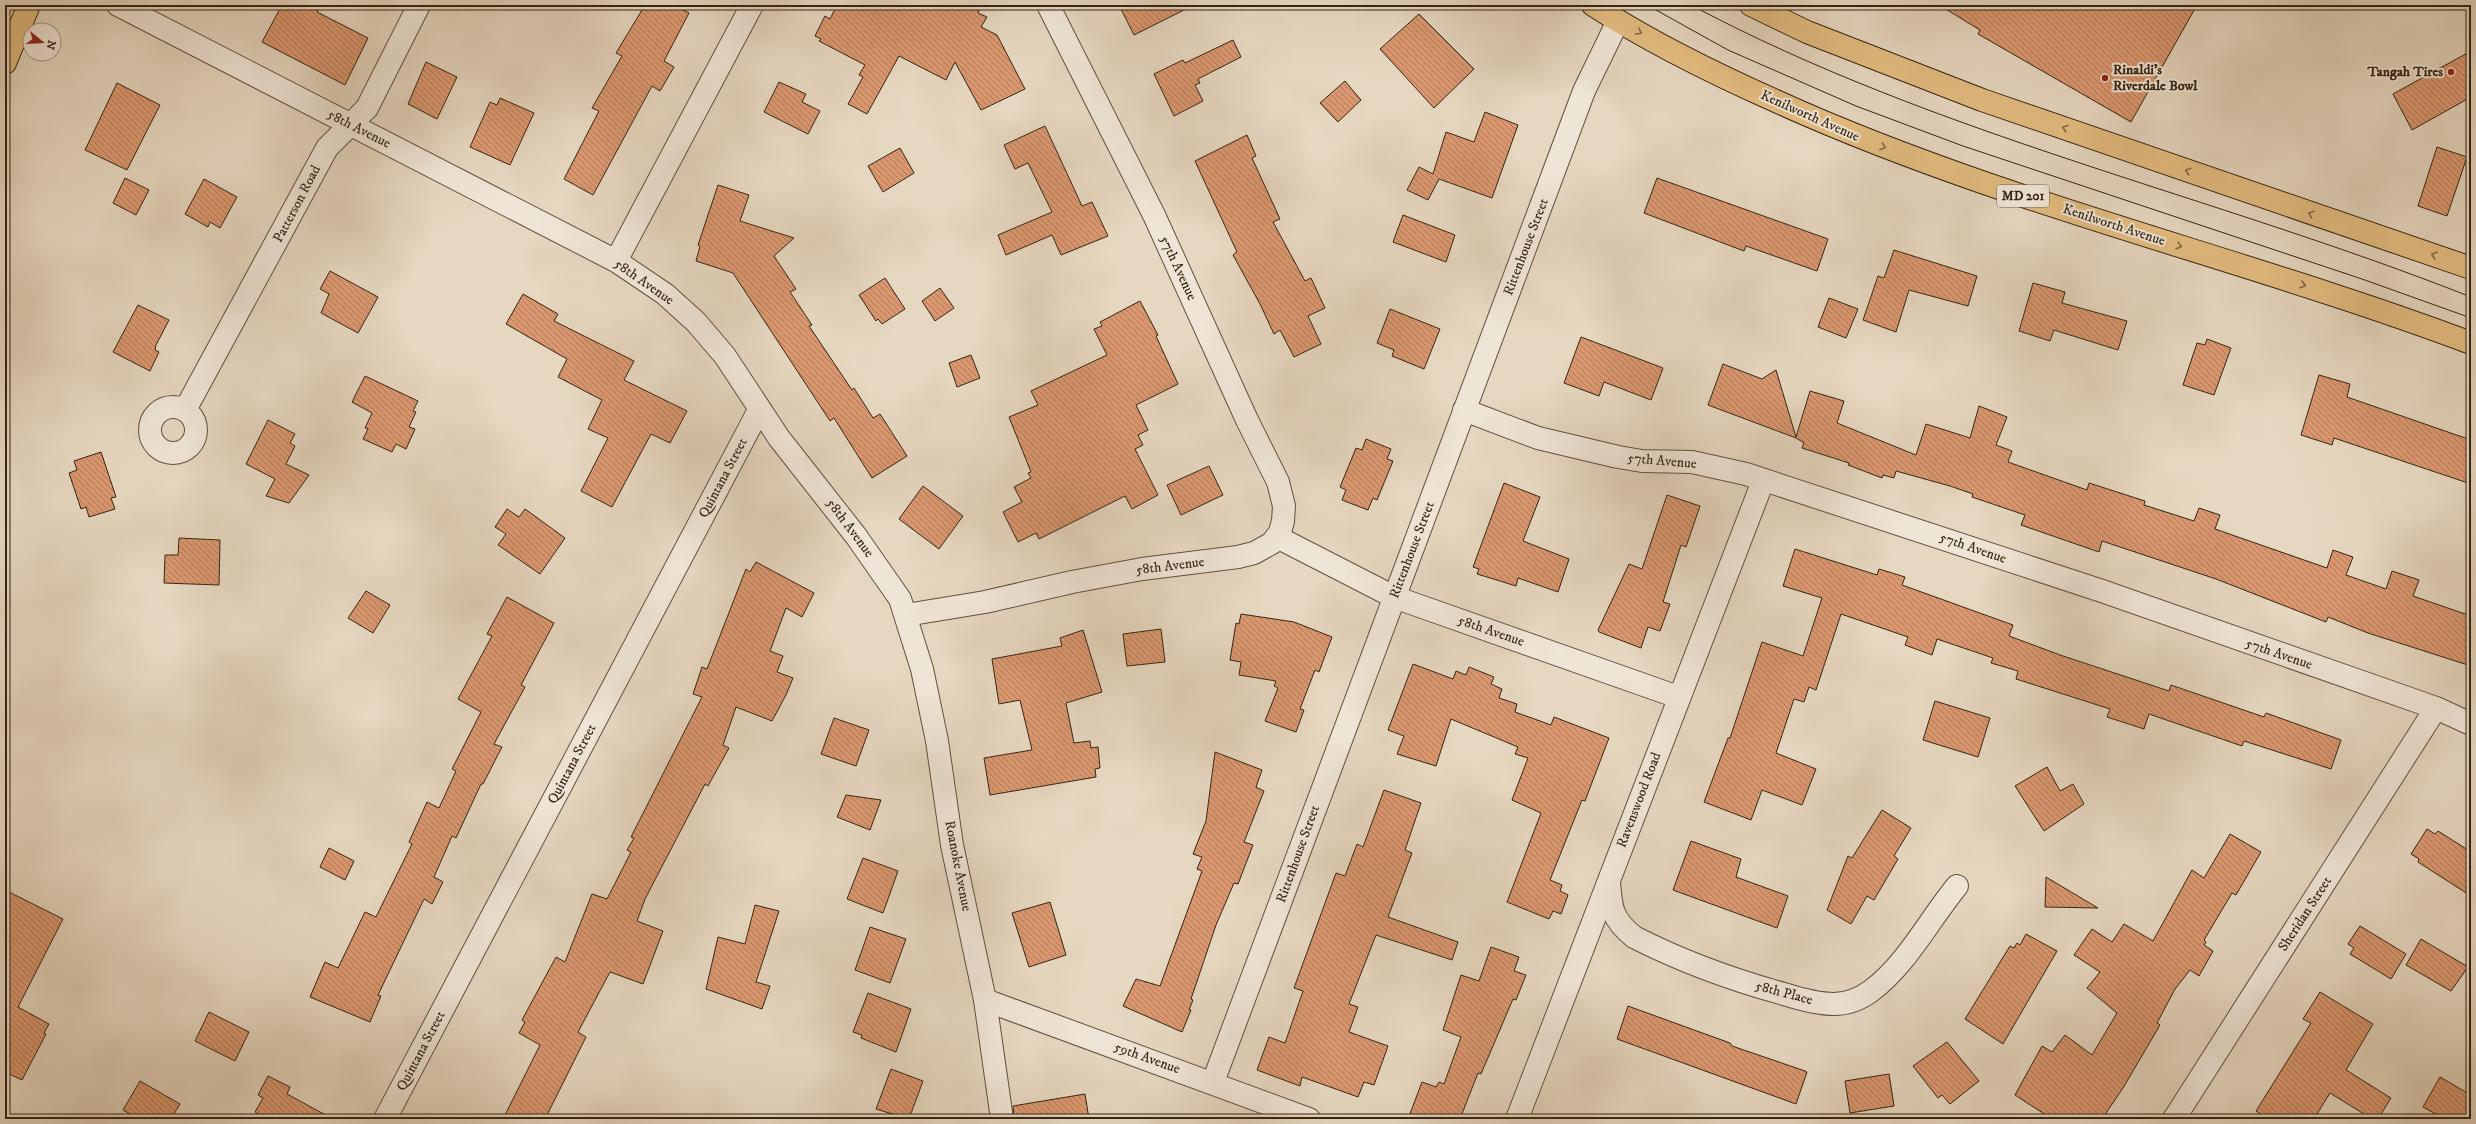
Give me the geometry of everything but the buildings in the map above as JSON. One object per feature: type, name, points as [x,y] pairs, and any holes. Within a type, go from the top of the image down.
[{"type":"main road","points":[[5,63],[29,5]]},
{"type":"main road","name":"Kenilworth Avenue","points":[[1593,5],[1618,21],[1719,75],[1862,140],[2014,193],[2342,298],[2471,343]]},
{"type":"main road","points":[[1751,5],[1822,38],[1982,100],[2471,268]]},
{"type":"street","name":"58th Avenue","points":[[118,5],[616,261],[665,294],[696,322],[726,356],[747,386],[759,410],[882,572],[900,598],[906,615],[985,602],[1072,582],[1142,569],[1238,557],[1266,547],[1276,537],[1394,597],[1678,697]]},
{"type":"street","name":"Patterson Road","points":[[185,410],[327,148],[367,108],[419,5]]},
{"type":"street","points":[[616,261],[752,5]]},
{"type":"street","name":"57th Avenue","points":[[1048,5],[1154,215],[1247,420],[1278,482],[1284,506],[1282,526],[1276,537]]},
{"type":"street","name":"Rittenhouse Street","points":[[1213,1082],[1584,91],[1618,21]]},
{"type":"street","name":"Quintana Street","points":[[385,1119],[759,410]]},
{"type":"street","name":"57th Avenue","points":[[1464,410],[1538,438],[1618,457],[1638,461],[1692,462],[1746,474],[1763,481],[1904,524],[2094,589],[2436,708],[2471,724]]},
{"type":"street","name":"Ravenswood Road","points":[[1517,1119],[1678,697],[1763,481]]},
{"type":"street","name":"Roanoke Avenue","points":[[906,615],[922,669],[937,741],[952,845],[985,1000],[1002,1119]]},
{"type":"street","name":"Sheridan Street","points":[[2174,1119],[2436,708]]},
{"type":"street","name":"58th Place","points":[[1609,879],[1610,904],[1614,916],[1621,927],[1634,937],[1752,985],[1801,999],[1834,1004],[1855,1000],[1871,991],[1888,975],[1914,945],[1935,912],[1958,886]]},
{"type":"street","name":"59th Avenue","points":[[985,1000],[1213,1082],[1309,1119]]},
{"type":"tram line","points":[[1647,5],[1728,50],[1856,106],[1963,146],[2362,279],[2471,318]]},
{"type":"tram line","points":[[1691,5],[1785,51],[1880,92],[2076,162],[2374,261],[2471,297]]},
{"type":"place","name":"Tangah Tires","points":[[2451,72]]},
{"type":"place","name":"Rinaldi's Riverdale Bowl","points":[[2105,78]]}]
